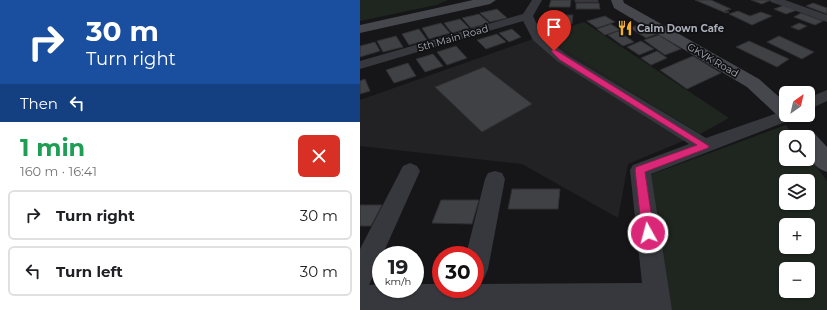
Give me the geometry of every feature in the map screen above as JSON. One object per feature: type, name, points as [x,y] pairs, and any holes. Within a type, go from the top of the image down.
[{"type":"main road","points":[[360,29],[490,0]]},
{"type":"main road","name":"GKVK Road","points":[[617,0],[618,5],[753,83],[779,107]]},
{"type":"main road","name":"GKVK Road","points":[[794,122],[800,130]]},
{"type":"main road","name":"GKVK Road","points":[[815,148],[827,163]]},
{"type":"street","points":[[537,0],[527,16],[537,37],[562,58],[705,146]]},
{"type":"street","points":[[775,0],[827,19]]},
{"type":"street","name":"5th Main Road","points":[[360,65],[527,16]]},
{"type":"street","points":[[815,101],[827,95]]},
{"type":"street","points":[[484,294],[657,303],[640,170],[779,117]]},
{"type":"street","points":[[360,276],[410,171]]},
{"type":"street","points":[[480,246],[495,179]]},
{"type":"street","points":[[360,298],[432,295]]},
{"type":"shaded area","points":[[360,0],[448,0],[436,5],[360,21]]},
{"type":"shaded area","points":[[584,22],[729,118],[700,134],[541,36]]},
{"type":"shaded area","points":[[541,36],[700,134],[628,164],[618,218],[522,164],[360,146],[360,100]]},
{"type":"shaded area","points":[[786,125],[790,130],[779,130],[779,166],[815,166],[815,165],[827,181],[827,310],[669,310],[647,176]]},
{"type":"building","points":[[551,0],[571,0],[570,7],[549,7]]},
{"type":"building","points":[[575,0],[598,0],[598,2],[575,2]]},
{"type":"building","points":[[695,0],[711,0],[731,9],[725,11],[729,12],[726,13]]},
{"type":"building","points":[[751,0],[771,0],[762,4]]},
{"type":"building","points":[[576,3],[599,3],[600,9],[576,9]]},
{"type":"building","points":[[813,3],[827,8],[827,14],[806,6]]},
{"type":"building","points":[[785,5],[797,10],[786,14],[774,9]]},
{"type":"building","points":[[497,9],[507,18],[490,22],[480,13]]},
{"type":"building","points":[[738,11],[750,16],[761,12],[772,16],[752,25],[729,14]]},
{"type":"building","points":[[801,13],[823,21],[815,25],[794,17]]},
{"type":"building","points":[[479,14],[489,23],[471,28],[462,18]]},
{"type":"building","points":[[552,15],[573,15],[572,24],[550,24]]},
{"type":"building","points":[[605,16],[615,22],[597,28],[587,21]]},
{"type":"building","points":[[460,19],[469,28],[452,33],[444,23]]},
{"type":"building","points":[[441,23],[450,33],[429,39],[422,28]]},
{"type":"building","points":[[799,23],[807,26],[799,30],[791,27]]},
{"type":"building","points":[[611,24],[620,30],[605,35],[597,29]]},
{"type":"building","points":[[641,24],[657,34],[646,38],[630,28]]},
{"type":"building","points":[[419,29],[427,40],[409,45],[402,34]]},
{"type":"building","points":[[512,29],[521,37],[509,42],[499,33]]},
{"type":"building","points":[[618,31],[634,42],[623,46],[608,35]]},
{"type":"building","points":[[497,34],[506,42],[486,49],[477,40]]},
{"type":"building","points":[[659,35],[681,49],[665,55],[644,40]]},
{"type":"building","points":[[396,36],[403,47],[383,52],[377,41]]},
{"type":"building","points":[[779,36],[814,52],[802,59],[767,42]]},
{"type":"building","points":[[641,41],[654,49],[639,55],[627,47]]},
{"type":"building","points":[[749,41],[789,59],[777,67],[736,47]]},
{"type":"building","points":[[375,42],[380,51],[360,57],[360,46]]},
{"type":"building","points":[[456,46],[467,58],[447,65],[437,52]]},
{"type":"building","points":[[657,51],[667,58],[651,65],[641,58]]},
{"type":"building","points":[[433,54],[443,66],[425,72],[416,59]]},
{"type":"building","points":[[693,56],[721,73],[687,89],[660,70]]},
{"type":"building","points":[[408,63],[416,76],[394,83],[386,70]]},
{"type":"building","points":[[484,67],[532,104],[482,132],[435,87]]},
{"type":"building","points":[[365,79],[370,91],[360,94],[360,81]]},
{"type":"building","points":[[512,189],[560,189],[558,209],[508,209]]},
{"type":"building","points":[[441,200],[479,200],[472,224],[432,223]]},
{"type":"building","points":[[360,205],[382,205],[371,226],[360,226]]},
{"type":"place","name":"Calm Down Cafe","points":[[625,28]]},
{"type":"route","points":[[554,51],[562,58],[705,146],[640,170],[648,233]]}]
